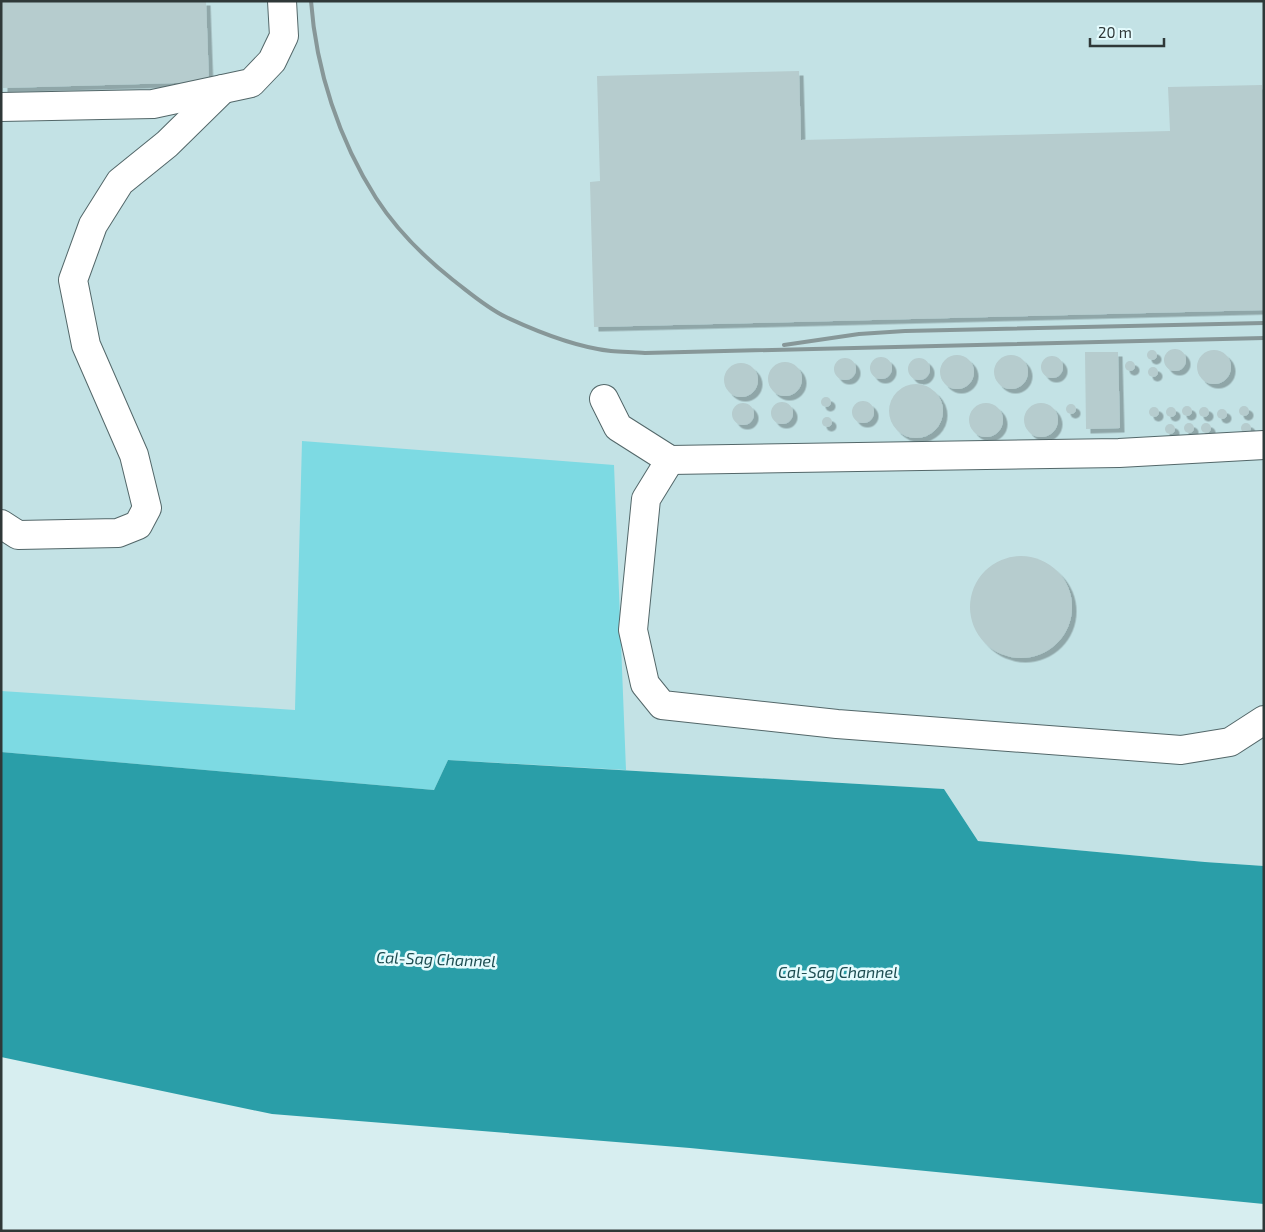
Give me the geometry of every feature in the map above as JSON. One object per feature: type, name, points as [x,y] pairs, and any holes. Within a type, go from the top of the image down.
[{"type":"lane","points":[[1,107],[153,104],[251,83],[272,61],[284,36],[282,1]]},
{"type":"lane","points":[[1,524],[18,535],[118,533],[138,525],[147,508],[134,455],[86,345],[74,280],[93,225],[120,182],[167,144],[223,89]]},
{"type":"lane","points":[[604,399],[618,427],[670,460],[1119,453],[1264,445]]},
{"type":"lane","points":[[670,460],[646,499],[633,630],[645,684],[662,705],[837,724],[1181,750],[1230,742],[1264,720]]},
{"type":"shaded area","points":[[1,1],[1264,1],[1264,866],[978,841],[944,789],[448,760],[434,790],[1,752]]},
{"type":"shaded area","points":[[302,441],[614,465],[626,770],[448,760],[434,790],[1,752],[1,691],[295,710]]},
{"type":"water","name":"Cal-Sag Channel","points":[[1,752],[434,790],[448,760],[944,789],[978,841],[1264,866],[1264,1204],[690,1148],[272,1114],[1,1057]]},
{"type":"building","points":[[1,1],[206,1],[209,82],[3,88]]},
{"type":"building","points":[[799,71],[801,140],[1170,131],[1168,87],[1262,85],[1264,310],[594,327],[590,182],[600,181],[597,76]]},
{"type":"building","points":[[1175,349],[1183,352],[1186,360],[1183,368],[1175,371],[1167,368],[1164,360],[1167,352]]},
{"type":"building","points":[[1150,350],[1154,350],[1157,355],[1156,359],[1150,360],[1147,357],[1147,353]]},
{"type":"building","points":[[1214,350],[1226,355],[1231,367],[1226,379],[1214,384],[1202,379],[1197,367],[1202,355]]},
{"type":"building","points":[[1085,352],[1118,352],[1120,428],[1086,429]]},
{"type":"building","points":[[957,355],[969,360],[974,372],[969,384],[957,389],[945,384],[940,372],[945,360]]},
{"type":"building","points":[[1011,355],[1023,360],[1028,372],[1023,384],[1011,389],[999,384],[994,372],[999,360]]},
{"type":"building","points":[[1052,356],[1060,359],[1063,367],[1060,375],[1052,378],[1044,375],[1041,367],[1044,359]]},
{"type":"building","points":[[881,357],[891,364],[892,368],[885,378],[881,379],[871,372],[870,368],[877,358]]},
{"type":"building","points":[[845,358],[853,361],[856,369],[853,377],[845,380],[837,377],[834,369],[837,361]]},
{"type":"building","points":[[919,358],[927,361],[930,369],[927,377],[919,380],[911,377],[908,369],[911,361]]},
{"type":"building","points":[[1128,361],[1132,361],[1135,366],[1134,370],[1128,371],[1125,368],[1125,364]]},
{"type":"building","points":[[785,362],[797,367],[802,379],[797,391],[785,396],[773,391],[768,379],[773,367]]},
{"type":"building","points":[[741,363],[753,368],[758,380],[753,392],[741,397],[729,392],[724,380],[729,368]]},
{"type":"building","points":[[1151,367],[1155,367],[1158,372],[1157,376],[1151,377],[1148,374],[1148,370]]},
{"type":"building","points":[[916,384],[926,386],[935,392],[941,401],[943,411],[941,421],[935,430],[926,436],[916,438],[906,436],[897,430],[891,421],[889,411],[891,401],[897,392],[906,386]]},
{"type":"building","points":[[824,397],[828,397],[831,402],[828,407],[824,407],[821,404],[821,400]]},
{"type":"building","points":[[863,401],[871,404],[874,412],[871,420],[863,423],[855,420],[852,412],[855,404]]},
{"type":"building","points":[[782,402],[792,409],[793,413],[786,423],[782,424],[772,417],[771,413],[778,403]]},
{"type":"building","points":[[743,403],[753,410],[754,414],[747,424],[743,425],[733,418],[732,414],[739,404]]},
{"type":"building","points":[[986,403],[998,408],[1003,420],[998,432],[986,437],[974,432],[969,420],[974,408]]},
{"type":"building","points":[[1041,403],[1053,408],[1058,420],[1053,432],[1041,437],[1029,432],[1024,420],[1029,408]]},
{"type":"building","points":[[1069,404],[1073,404],[1076,409],[1073,414],[1069,414],[1066,411],[1066,407]]},
{"type":"building","points":[[1185,406],[1189,406],[1192,411],[1191,415],[1185,416],[1182,413],[1182,409]]},
{"type":"building","points":[[1244,406],[1249,411],[1244,416],[1239,411]]},
{"type":"building","points":[[1152,407],[1156,407],[1159,412],[1158,416],[1152,417],[1149,414],[1149,410]]},
{"type":"building","points":[[1169,407],[1173,407],[1176,412],[1175,416],[1169,417],[1166,414],[1166,410]]},
{"type":"building","points":[[1202,407],[1206,407],[1209,412],[1208,416],[1202,417],[1199,414],[1199,410]]},
{"type":"building","points":[[1220,409],[1224,409],[1227,414],[1226,418],[1220,419],[1217,416],[1217,412]]},
{"type":"building","points":[[825,417],[829,417],[832,422],[829,427],[825,427],[822,424],[822,420]]},
{"type":"building","points":[[1187,423],[1191,423],[1194,428],[1193,432],[1187,433],[1184,430],[1184,426]]},
{"type":"building","points":[[1204,423],[1208,423],[1211,428],[1208,433],[1204,433],[1201,430],[1201,426]]},
{"type":"building","points":[[1246,423],[1251,428],[1246,433],[1241,428]]},
{"type":"building","points":[[1168,424],[1172,424],[1175,429],[1174,433],[1168,434],[1165,431],[1165,427]]},
{"type":"building","points":[[1021,556],[1041,560],[1057,571],[1068,587],[1072,607],[1068,627],[1057,643],[1041,654],[1021,658],[1001,654],[985,643],[974,627],[970,607],[974,587],[985,571],[1001,560]]},
{"type":"railway","points":[[311,1],[318,53],[340,128],[363,176],[384,209],[421,252],[479,300],[506,317],[557,338],[597,349],[645,353],[1264,338]]},
{"type":"railway","points":[[784,345],[859,334],[905,331],[1264,323]]}]
